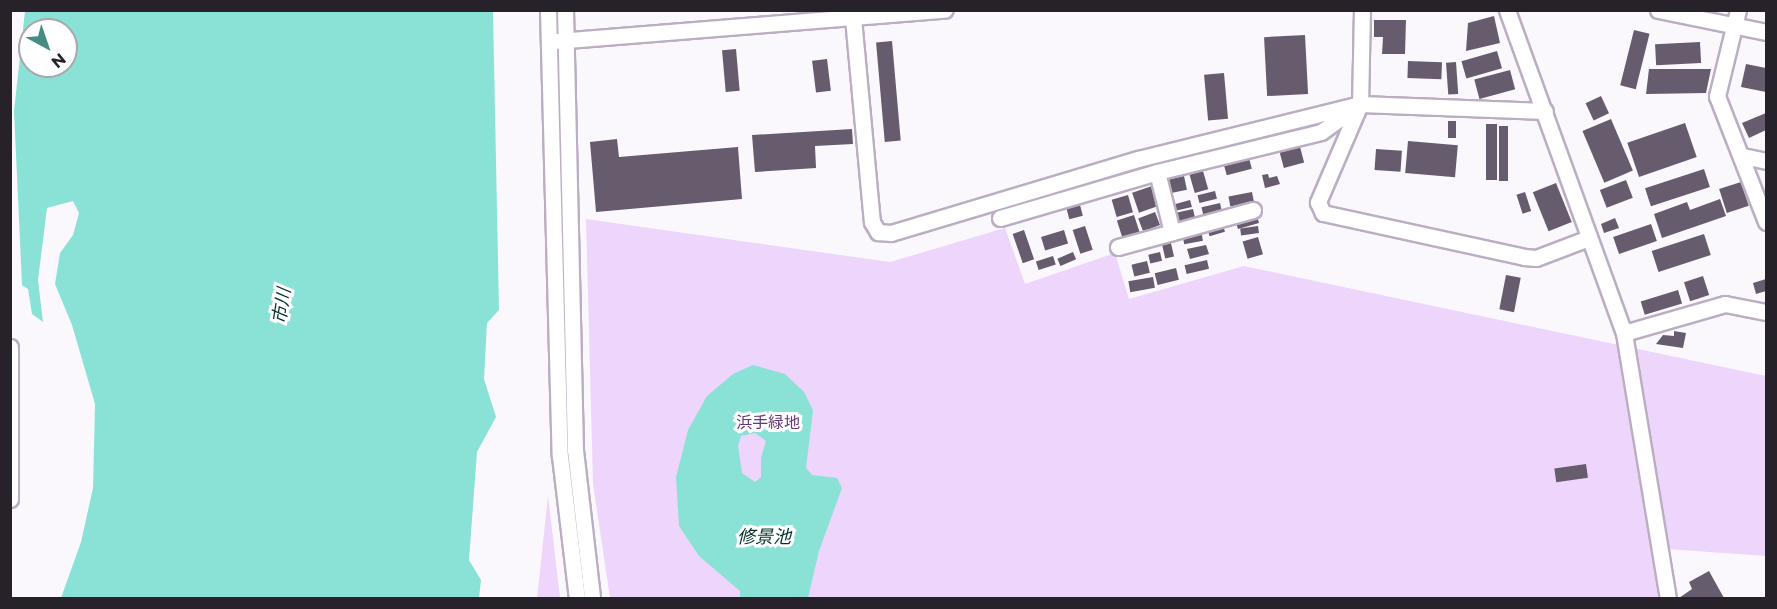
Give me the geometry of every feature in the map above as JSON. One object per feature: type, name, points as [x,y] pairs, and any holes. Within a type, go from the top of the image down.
[{"type":"street","points":[[548,10],[560,456],[577,598]]},
{"type":"street","points":[[565,10],[574,450],[592,598]]},
{"type":"street","points":[[548,42],[734,17],[853,18],[945,10]]},
{"type":"street","points":[[1362,10],[1360,104],[1318,202],[1323,213],[1524,257],[1536,258],[1590,238]]},
{"type":"street","points":[[1507,10],[1624,333],[1668,598]]},
{"type":"street","points":[[1658,10],[1736,17],[1767,32]]},
{"type":"street","points":[[1736,17],[1717,96],[1743,156],[1767,222]]},
{"type":"street","points":[[853,18],[872,222],[878,232],[891,232],[1138,159],[1360,104],[1545,111]]},
{"type":"street","points":[[1000,218],[1157,172],[1321,132],[1360,104]]},
{"type":"street","points":[[1743,156],[1767,161]]},
{"type":"street","points":[[1157,172],[1172,232]]},
{"type":"street","points":[[1118,247],[1253,210]]},
{"type":"street","points":[[1624,333],[1725,304],[1767,312]]},
{"type":"street","points":[[10,347],[10,499]]},
{"type":"green space","name":"浜手緑地","points":[[586,219],[890,262],[1005,228],[1025,284],[1115,253],[1129,299],[1244,266],[1766,376],[1766,556],[1667,549],[1662,598],[610,598],[593,484]]},
{"type":"green space","points":[[548,496],[560,597],[561,598],[537,598]]},
{"type":"water","name":"市川","points":[[25,11],[493,11],[499,310],[487,323],[484,379],[496,417],[477,452],[469,560],[481,580],[479,598],[61,598],[81,542],[93,488],[95,404],[72,325],[55,284],[60,253],[73,235],[79,213],[73,201],[47,208],[38,280],[43,322],[32,314],[28,289],[22,285],[14,111],[18,75],[18,78],[78,78],[78,18],[24,18]]},
{"type":"water","name":"修景池","points":[[753,365],[785,374],[804,392],[813,410],[806,468],[812,475],[837,478],[842,488],[819,551],[808,598],[740,598],[740,591],[699,556],[679,526],[676,477],[688,430],[707,396],[733,374]],"holes":[[[755,433],[766,441],[761,458],[761,477],[755,482],[742,473],[738,446],[741,436]]]},
{"type":"building","points":[[1494,16],[1500,43],[1466,51],[1468,23]]},
{"type":"building","points":[[1374,20],[1406,20],[1405,54],[1382,54],[1383,37],[1374,37]]},
{"type":"building","points":[[1634,30],[1650,34],[1636,89],[1620,85]]},
{"type":"building","points":[[1305,35],[1308,94],[1267,96],[1264,37]]},
{"type":"building","points":[[892,41],[901,141],[885,142],[876,42]]},
{"type":"building","points":[[1700,42],[1701,63],[1656,65],[1655,44]]},
{"type":"building","points":[[736,49],[740,91],[726,92],[722,50]]},
{"type":"building","points":[[1497,51],[1502,68],[1466,79],[1461,61]]},
{"type":"building","points":[[827,59],[831,91],[816,93],[812,61]]},
{"type":"building","points":[[1408,61],[1442,62],[1441,79],[1407,78]]},
{"type":"building","points":[[1456,62],[1458,94],[1448,95],[1446,63]]},
{"type":"building","points":[[1746,64],[1766,68],[1766,92],[1741,87]]},
{"type":"building","points":[[1649,69],[1711,69],[1706,93],[1646,94]]},
{"type":"building","points":[[1510,70],[1515,89],[1479,99],[1474,80]]},
{"type":"building","points":[[1224,73],[1228,119],[1208,121],[1204,75]]},
{"type":"building","points":[[1601,96],[1609,113],[1594,120],[1586,103]]},
{"type":"building","points":[[1766,113],[1766,130],[1749,138],[1742,123]]},
{"type":"building","points":[[1611,119],[1633,171],[1604,183],[1582,131]]},
{"type":"building","points":[[1448,121],[1456,121],[1456,138],[1448,138]]},
{"type":"building","points":[[1685,123],[1697,157],[1639,177],[1627,143]]},
{"type":"building","points":[[1486,124],[1497,124],[1497,180],[1486,180]]},
{"type":"building","points":[[1499,126],[1508,126],[1508,181],[1499,181]]},
{"type":"building","points":[[852,129],[853,144],[815,146],[816,168],[755,172],[752,135]]},
{"type":"building","points":[[617,139],[619,157],[738,147],[742,199],[596,212],[590,142]]},
{"type":"building","points":[[1408,141],[1458,145],[1455,177],[1405,173]]},
{"type":"building","points":[[1300,147],[1304,162],[1284,168],[1280,152]]},
{"type":"building","points":[[1376,149],[1402,151],[1400,172],[1375,170]]},
{"type":"building","points":[[1249,158],[1252,169],[1227,175],[1224,165]]},
{"type":"building","points":[[1704,169],[1710,187],[1651,206],[1645,188]]},
{"type":"building","points":[[1203,171],[1208,189],[1195,193],[1190,175]]},
{"type":"building","points":[[1268,174],[1269,178],[1277,176],[1280,184],[1265,188],[1262,175]]},
{"type":"building","points":[[1184,176],[1187,190],[1171,193],[1168,179]]},
{"type":"building","points":[[1626,180],[1633,198],[1607,208],[1600,190]]},
{"type":"building","points":[[1741,182],[1749,206],[1727,213],[1719,189]]},
{"type":"building","points":[[1556,183],[1572,222],[1549,231],[1533,192]]},
{"type":"building","points":[[1152,186],[1159,206],[1139,213],[1132,193]]},
{"type":"building","points":[[1215,191],[1217,199],[1199,203],[1198,195]]},
{"type":"building","points":[[1252,192],[1254,202],[1230,206],[1228,197]]},
{"type":"building","points":[[1525,192],[1531,211],[1523,214],[1516,195]]},
{"type":"building","points":[[1128,195],[1133,212],[1117,217],[1112,200]]},
{"type":"building","points":[[1720,199],[1726,216],[1662,238],[1654,214],[1687,202],[1690,210]]},
{"type":"building","points":[[1190,200],[1192,207],[1174,211],[1172,205]]},
{"type":"building","points":[[1220,203],[1222,212],[1204,216],[1201,207]]},
{"type":"building","points":[[1080,205],[1083,216],[1069,219],[1066,209]]},
{"type":"building","points":[[1193,209],[1195,218],[1179,221],[1177,213]]},
{"type":"building","points":[[1155,212],[1160,225],[1143,232],[1138,218]]},
{"type":"building","points":[[1134,215],[1140,233],[1123,239],[1117,221]]},
{"type":"building","points":[[1257,215],[1259,223],[1238,229],[1235,220]]},
{"type":"building","points":[[1615,218],[1619,228],[1604,233],[1601,224]]},
{"type":"building","points":[[1651,224],[1657,241],[1619,254],[1613,237]]},
{"type":"building","points":[[1223,225],[1225,232],[1210,236],[1208,229]]},
{"type":"building","points":[[1085,226],[1093,250],[1080,254],[1073,230]]},
{"type":"building","points":[[1258,226],[1259,233],[1241,235],[1240,229]]},
{"type":"building","points":[[1024,230],[1034,259],[1023,263],[1013,234]]},
{"type":"building","points":[[1064,230],[1068,243],[1045,250],[1041,237]]},
{"type":"building","points":[[1201,230],[1203,241],[1184,244],[1182,233]]},
{"type":"building","points":[[1704,234],[1711,255],[1658,272],[1652,251]]},
{"type":"building","points":[[1258,237],[1263,254],[1248,259],[1243,241]]},
{"type":"building","points":[[1170,239],[1174,257],[1165,259],[1161,241]]},
{"type":"building","points":[[1206,245],[1209,254],[1190,259],[1187,249]]},
{"type":"building","points":[[1073,252],[1076,259],[1060,266],[1057,259]]},
{"type":"building","points":[[1160,252],[1162,261],[1150,263],[1148,255]]},
{"type":"building","points":[[1053,256],[1056,265],[1039,270],[1036,262]]},
{"type":"building","points":[[1207,260],[1209,269],[1187,274],[1185,265]]},
{"type":"building","points":[[1147,261],[1150,273],[1134,277],[1131,265]]},
{"type":"building","points":[[1176,268],[1179,280],[1158,285],[1155,273]]},
{"type":"building","points":[[1506,275],[1521,278],[1514,312],[1499,309]]},
{"type":"building","points":[[1703,276],[1709,295],[1690,301],[1684,282]]},
{"type":"building","points":[[1153,277],[1155,288],[1130,292],[1128,281]]},
{"type":"building","points":[[1766,279],[1766,291],[1756,294],[1753,283]]},
{"type":"building","points":[[1678,290],[1682,303],[1645,315],[1641,301]]},
{"type":"building","points":[[1674,331],[1686,333],[1683,348],[1656,344],[1663,335],[1674,336]]},
{"type":"building","points":[[1586,464],[1588,478],[1556,482],[1554,468]]},
{"type":"building","points":[[1709,571],[1724,598],[1679,598],[1692,589],[1689,582]]}]
